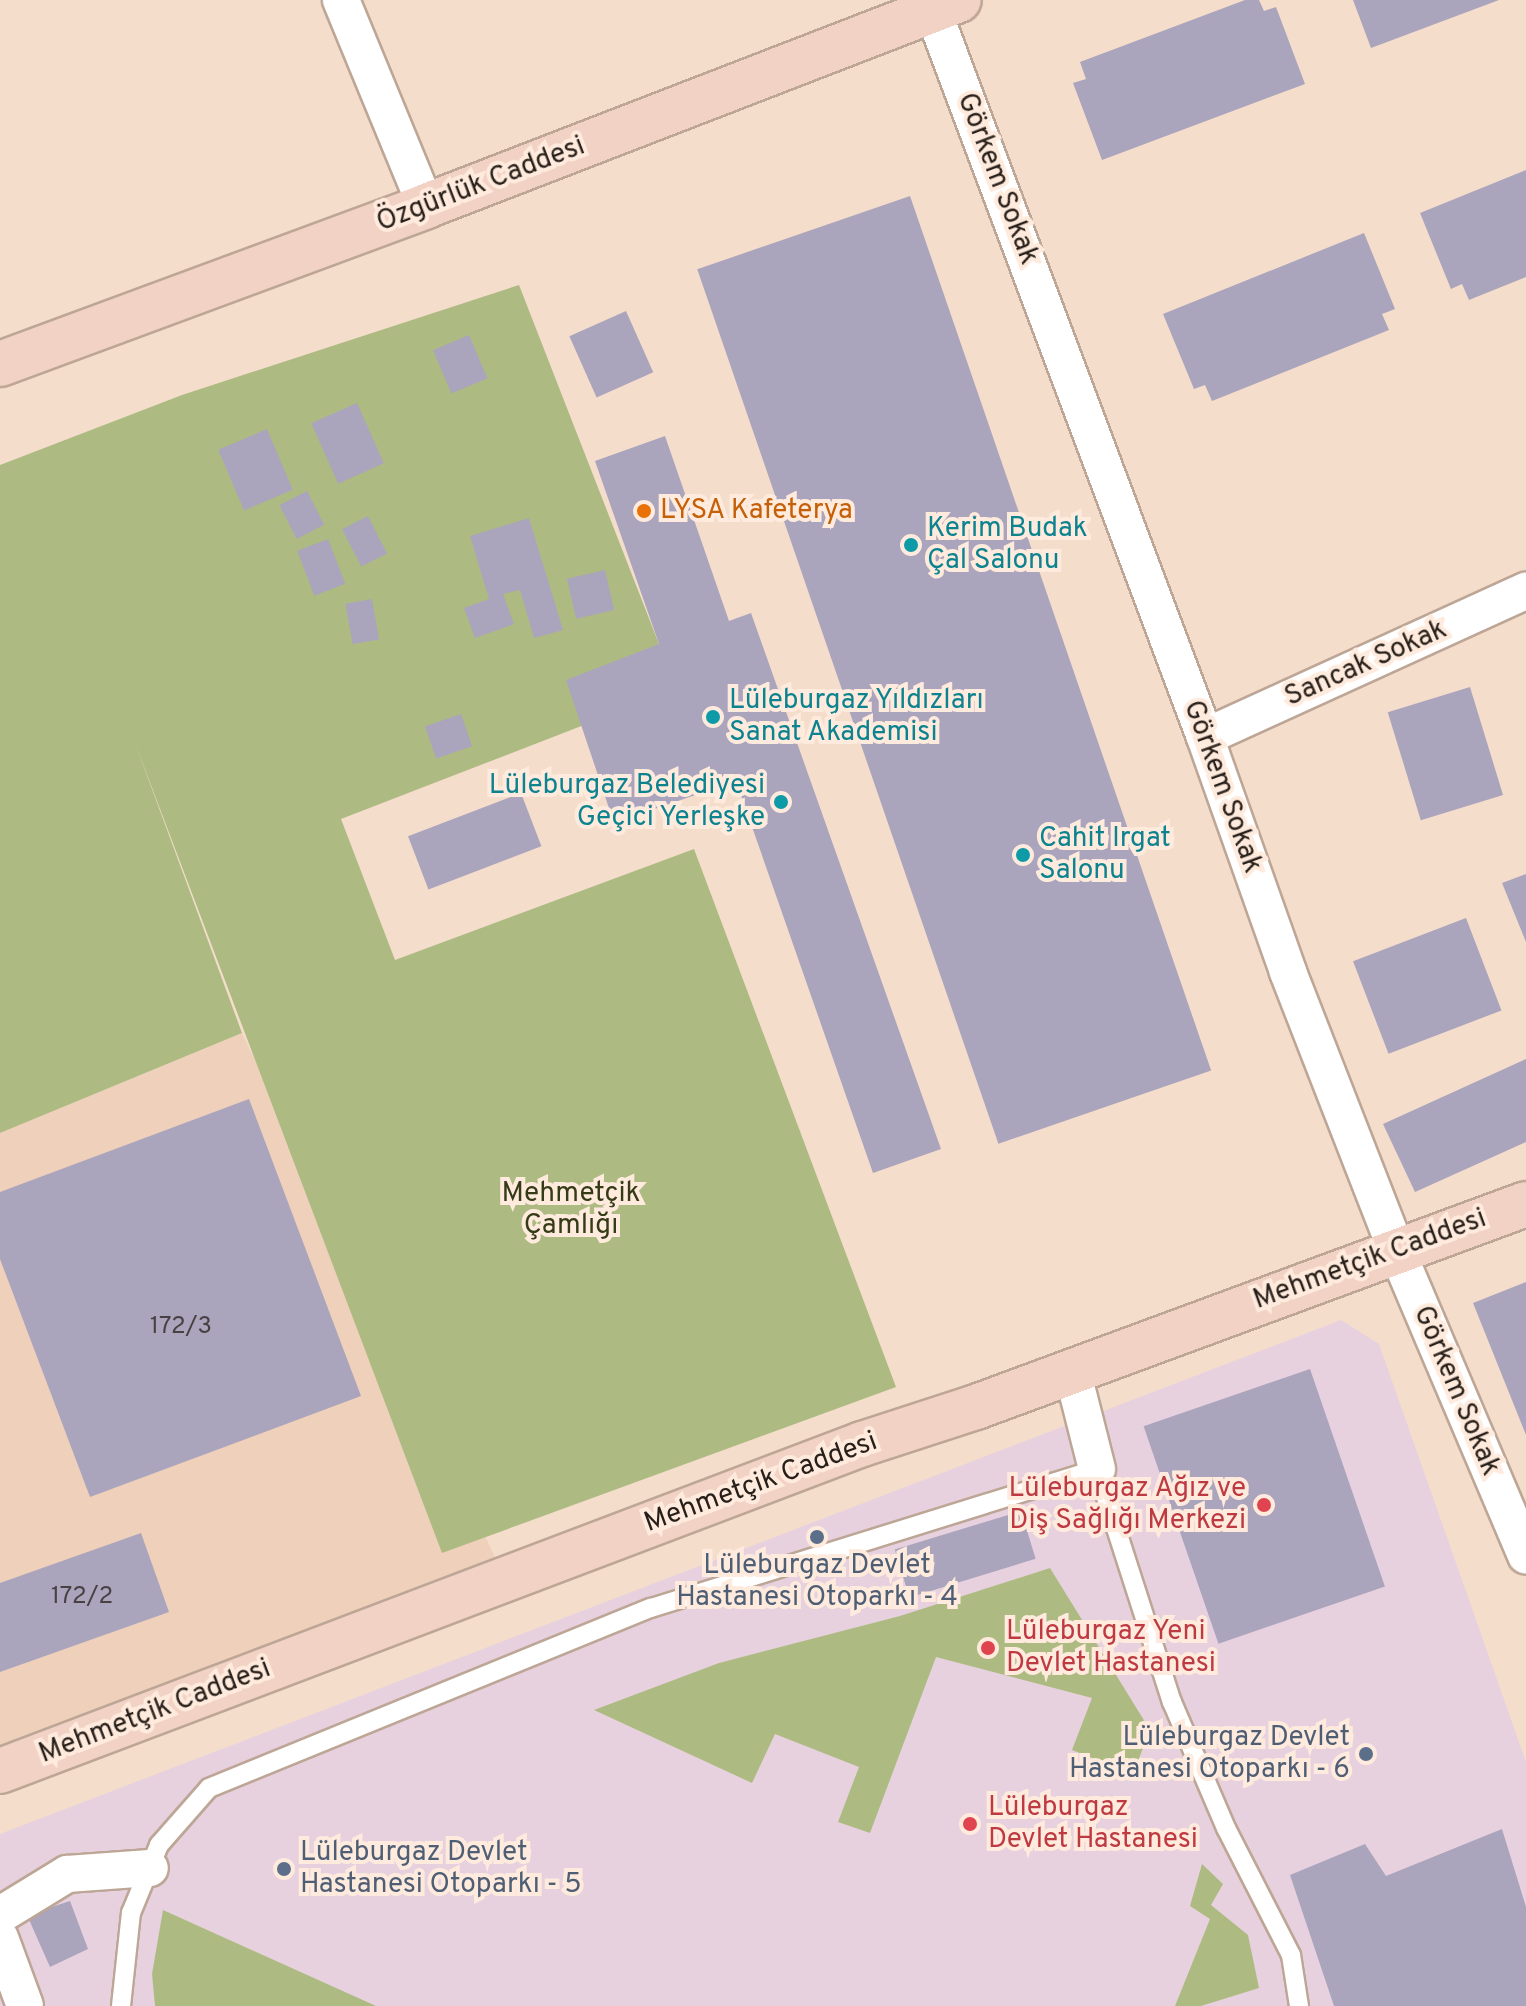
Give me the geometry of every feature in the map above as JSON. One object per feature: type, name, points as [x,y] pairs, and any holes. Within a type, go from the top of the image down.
[{"type":"street","points":[[341,0],[426,206]]},
{"type":"street","name":"Özgürlük Caddesi","points":[[0,364],[426,206],[946,6]]},
{"type":"street","name":"Görkem Sokak","points":[[946,6],[1288,972],[1396,1249],[1526,1556]]},
{"type":"street","name":"Sancak Sokak","points":[[1205,737],[1526,591]]},
{"type":"street","name":"Mehmetçik Caddesi","points":[[0,1771],[862,1444],[1526,1204]]},
{"type":"street","points":[[1072,1370],[1097,1469]]},
{"type":"street","points":[[0,1915],[67,1874],[150,1868]]},
{"type":"street","points":[[0,1938],[25,2006]]},
{"type":"lane","points":[[121,2006],[131,1913],[159,1845],[209,1788],[651,1608],[1097,1469],[1172,1702],[1226,1828],[1291,1955],[1299,2006]]},
{"type":"shaded area","points":[[242,1033],[498,1563],[0,1746],[0,1133]]},
{"type":"shaded area","name":"Lüleburgaz Yeni Devlet Hastanesi","points":[[1341,1320],[1379,1344],[1526,1762],[1526,2006],[0,2006],[0,1834]]},
{"type":"green space","name":"Mehmetçik Çamlığı","points":[[519,285],[659,644],[584,725],[341,819],[395,960],[694,849],[896,1387],[442,1553],[135,743],[242,1033],[0,1133],[0,465],[182,395]]},
{"type":"green space","points":[[1050,1568],[1150,1730],[1133,1774],[1072,1750],[1092,1698],[936,1657],[870,1833],[838,1822],[859,1767],[775,1734],[752,1783],[594,1710],[719,1663],[900,1616]]},
{"type":"green space","points":[[1202,1864],[1223,1884],[1211,1905],[1248,1935],[1259,1988],[1201,2006],[1175,2006],[1210,1919],[1190,1906]]},
{"type":"green space","points":[[163,1910],[376,2006],[155,2006],[152,1974]]},
{"type":"building","points":[[1245,0],[1259,0],[1264,11],[1276,7],[1305,84],[1102,160],[1073,83],[1086,79],[1080,62]]},
{"type":"building","points":[[1353,0],[1499,0],[1371,48]]},
{"type":"building","points":[[1526,170],[1526,277],[1469,300],[1462,284],[1451,289],[1420,213]]},
{"type":"building","points":[[910,196],[1211,1071],[998,1144],[697,269]]},
{"type":"building","points":[[1364,233],[1395,309],[1382,314],[1389,330],[1212,401],[1205,385],[1194,389],[1163,314]]},
{"type":"building","points":[[626,311],[653,372],[597,397],[569,336]]},
{"type":"building","points":[[469,335],[487,378],[451,394],[433,350]]},
{"type":"building","points":[[357,403],[384,463],[338,484],[311,423]]},
{"type":"building","points":[[267,429],[293,490],[244,510],[218,450]]},
{"type":"building","name":"Lüleburgaz Belediyesi Geçici Yerleşke","points":[[665,436],[729,621],[751,613],[941,1149],[873,1173],[736,781],[614,823],[566,680],[659,644],[595,461]]},
{"type":"building","points":[[307,491],[324,525],[297,539],[279,505]]},
{"type":"building","points":[[368,516],[387,553],[361,567],[342,529]]},
{"type":"building","points":[[529,518],[563,630],[534,638],[520,590],[503,594],[514,624],[475,638],[464,608],[489,599],[470,536]]},
{"type":"building","points":[[328,539],[345,584],[314,596],[297,551]]},
{"type":"building","points":[[605,570],[614,610],[576,619],[567,579]]},
{"type":"building","points":[[372,599],[379,639],[353,644],[345,604]]},
{"type":"building","points":[[1470,687],[1503,795],[1421,820],[1388,712]]},
{"type":"building","points":[[461,714],[472,746],[436,759],[425,726]]},
{"type":"building","points":[[521,793],[541,846],[428,890],[408,836]]},
{"type":"building","points":[[1526,874],[1526,942],[1502,883]]},
{"type":"building","points":[[1466,918],[1501,1010],[1389,1054],[1353,961]]},
{"type":"building","points":[[1526,1059],[1526,1142],[1415,1192],[1383,1124]]},
{"type":"building","points":[[249,1099],[361,1396],[90,1497],[0,1259],[0,1192]]},
{"type":"building","points":[[1526,1282],[1526,1435],[1473,1303]]},
{"type":"building","name":"Lüleburgaz Ağız ve Diş Sağlığı Merkezi","points":[[1310,1369],[1385,1586],[1218,1644],[1144,1426]]},
{"type":"building","points":[[1021,1511],[1036,1559],[909,1597],[895,1550]]},
{"type":"building","points":[[141,1533],[169,1612],[0,1672],[0,1583]]},
{"type":"building","points":[[1502,1829],[1526,1907],[1526,2006],[1334,2006],[1290,1875],[1365,1844],[1386,1876]]},
{"type":"building","points":[[70,1901],[88,1949],[50,1967],[27,1915]]},
{"type":"place","name":"LYSA Kafeterya","points":[[644,511]]},
{"type":"place","name":"Kerim Budak Çal Salonu","points":[[911,545]]},
{"type":"place","name":"Lüleburgaz Yıldızları Sanat Akademisi","points":[[713,717]]},
{"type":"place","name":"Lüleburgaz Belediyesi Geçici Yerleşke","points":[[781,802]]},
{"type":"place","name":"Cahit Irgat Salonu","points":[[1023,855]]},
{"type":"place","name":"Lüleburgaz Ağız ve Diş Sağlığı Merkezi","points":[[1264,1505]]},
{"type":"place","name":"Lüleburgaz Devlet Hastanesi Otoparkı - 4","points":[[817,1537]]},
{"type":"place","name":"Lüleburgaz Yeni Devlet Hastanesi","points":[[988,1648]]},
{"type":"place","name":"Lüleburgaz Devlet Hastanesi Otoparkı - 6","points":[[1366,1754]]},
{"type":"place","name":"Lüleburgaz Devlet Hastanesi","points":[[970,1824]]},
{"type":"place","name":"Lüleburgaz Devlet Hastanesi Otoparkı - 5","points":[[284,1869]]}]
